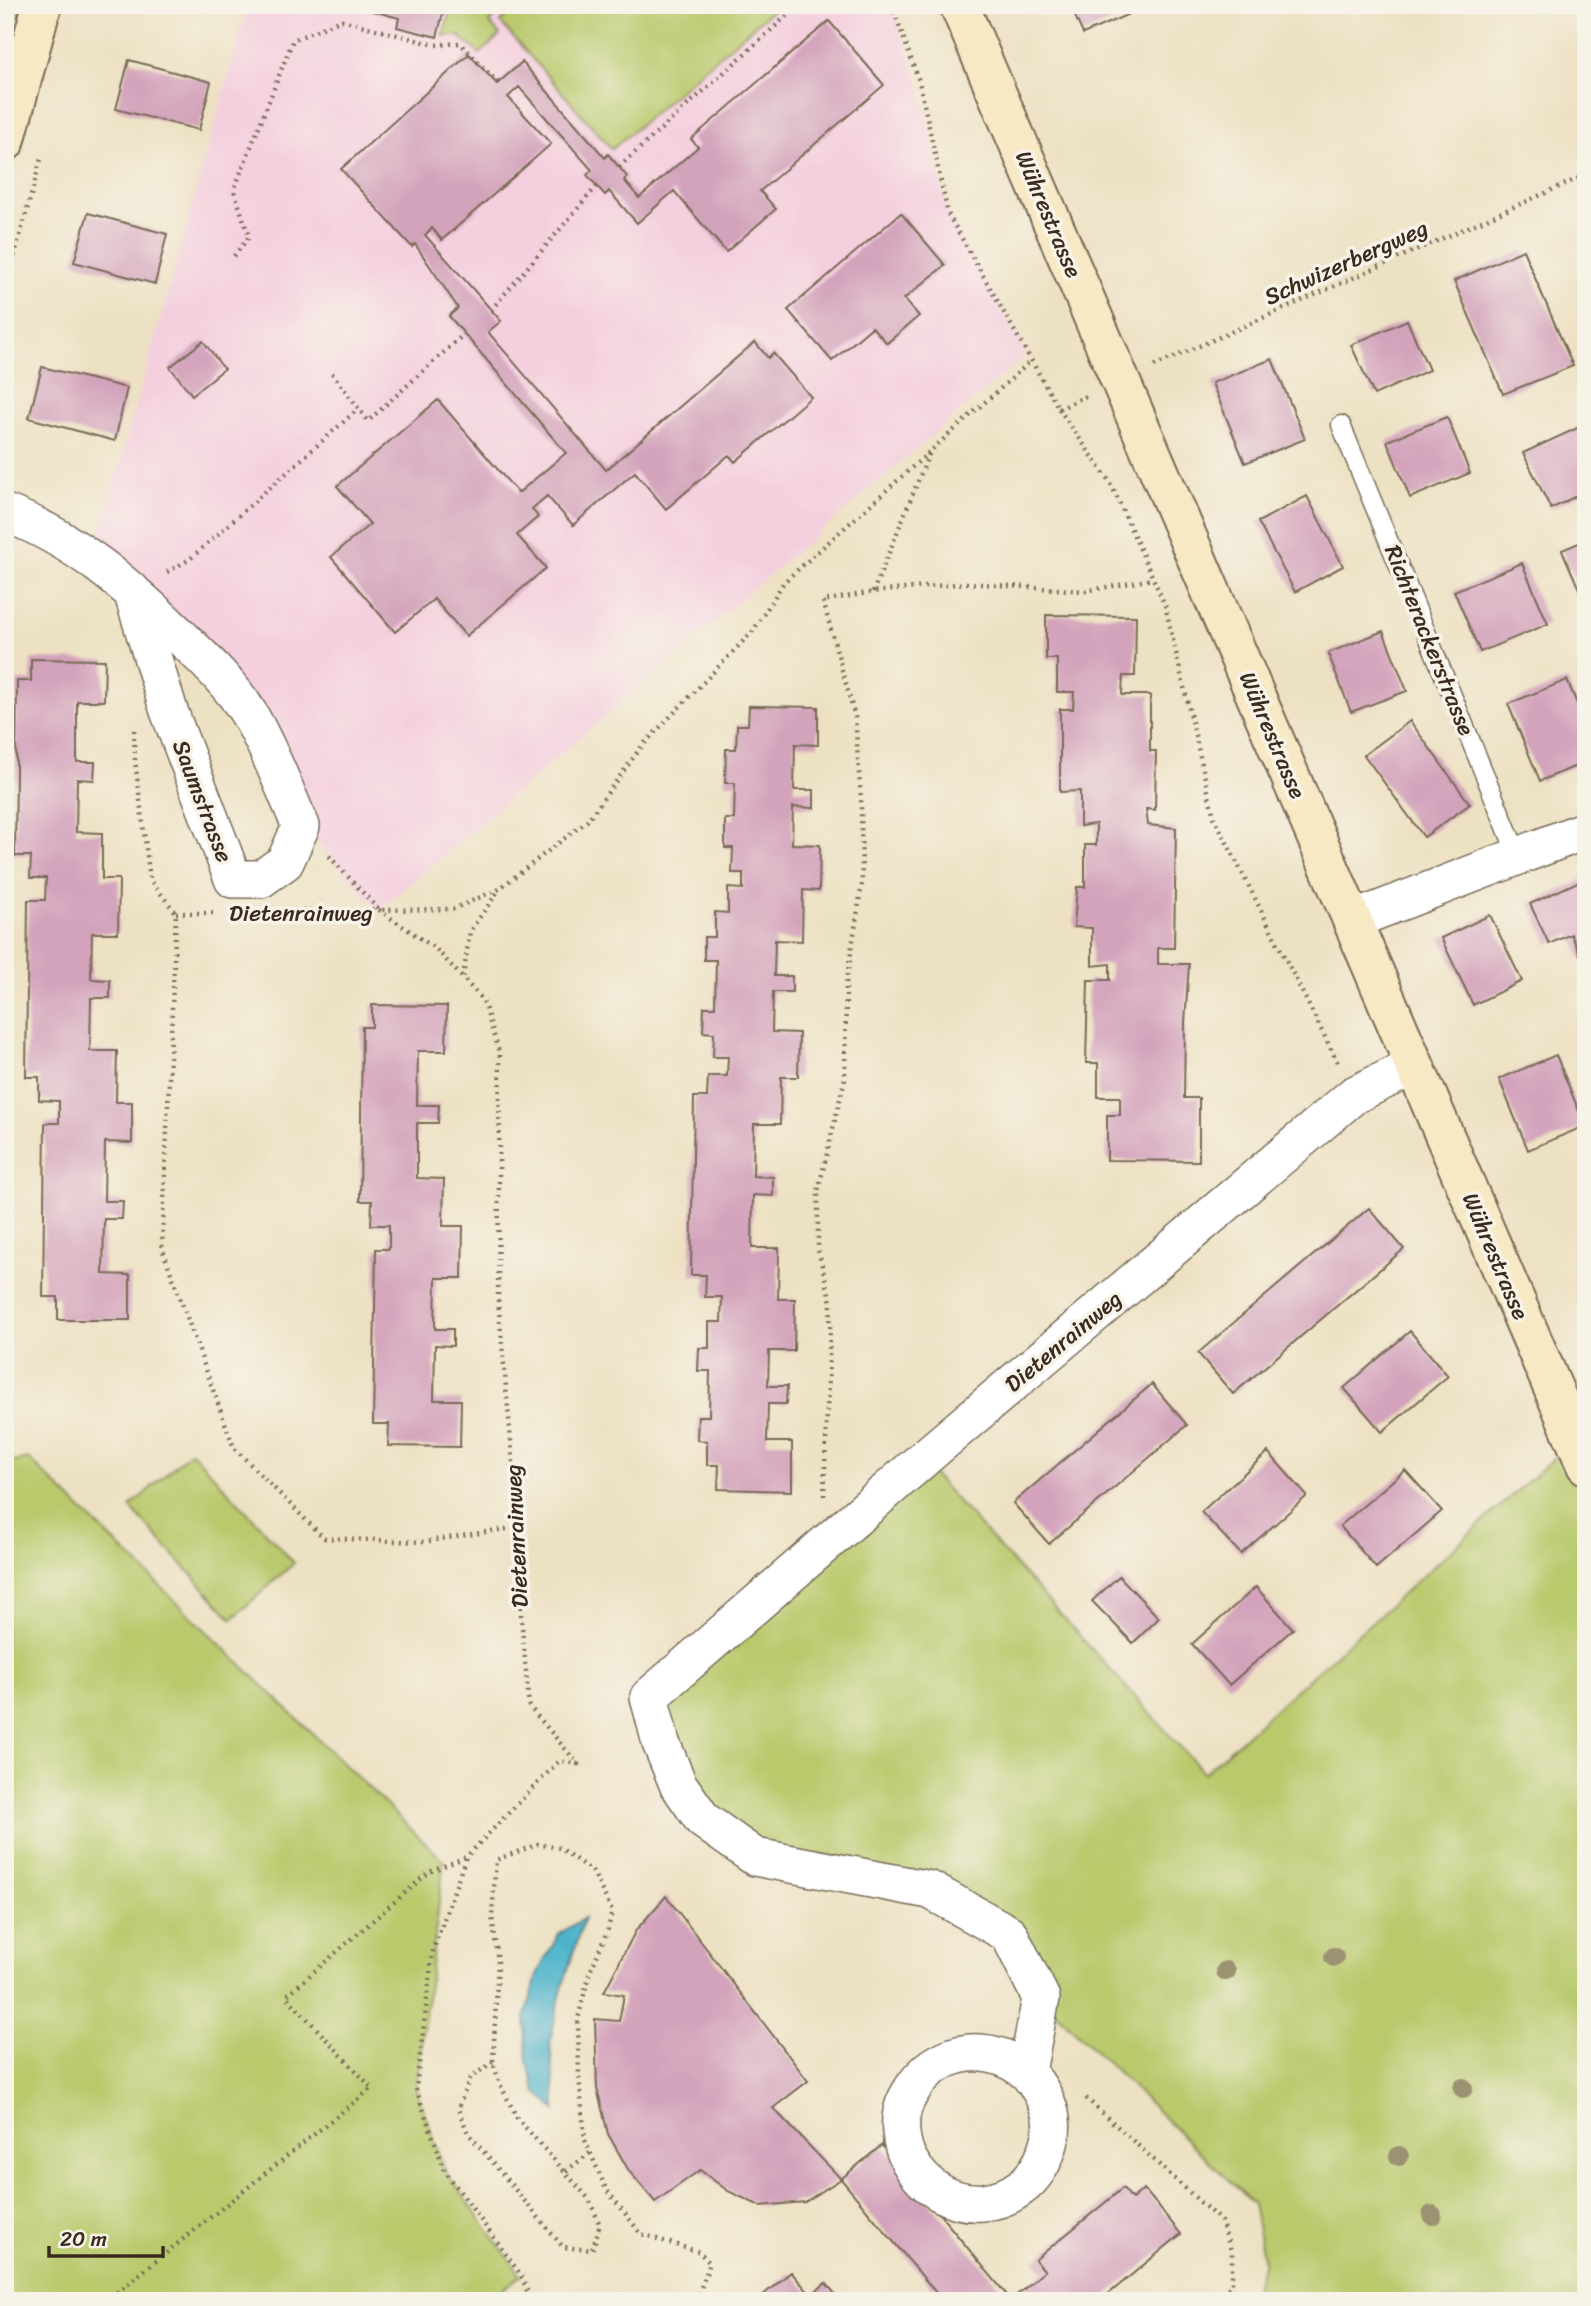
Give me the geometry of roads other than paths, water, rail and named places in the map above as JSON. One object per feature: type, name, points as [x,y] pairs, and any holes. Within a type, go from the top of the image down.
[{"type":"street","points":[[5,142],[43,5]]},
{"type":"street","name":"Wührestrasse","points":[[959,5],[1586,1465]]},
{"type":"street","points":[[5,513],[32,523],[93,559],[132,590]]},
{"type":"street","name":"Saumstrasse","points":[[132,590],[217,672],[249,714],[301,826],[285,862],[261,879],[233,879],[169,711],[132,590]]},
{"type":"street","points":[[1353,920],[1586,830]]},
{"type":"street","name":"Dietenrainweg","points":[[1027,2072],[1041,1998],[1009,1934],[930,1890],[755,1857],[704,1820],[678,1784],[661,1743],[649,1697],[822,1546],[1354,1095],[1414,1066]]},
{"type":"street","points":[[981,2053],[1006,2058],[1027,2072],[1042,2091],[1051,2114],[1051,2139],[1043,2162],[1028,2182],[1008,2196],[984,2203],[959,2201],[936,2192],[918,2176],[905,2154],[901,2129],[904,2105],[915,2082],[933,2065],[956,2055],[981,2053]]},
{"type":"lane","name":"Richterackerstrasse","points":[[1341,425],[1518,856]]},
{"type":"water","points":[[584,1918],[561,1992],[550,2042],[556,2110],[536,2092],[527,2060],[525,2018],[538,1972],[559,1934]]}]
